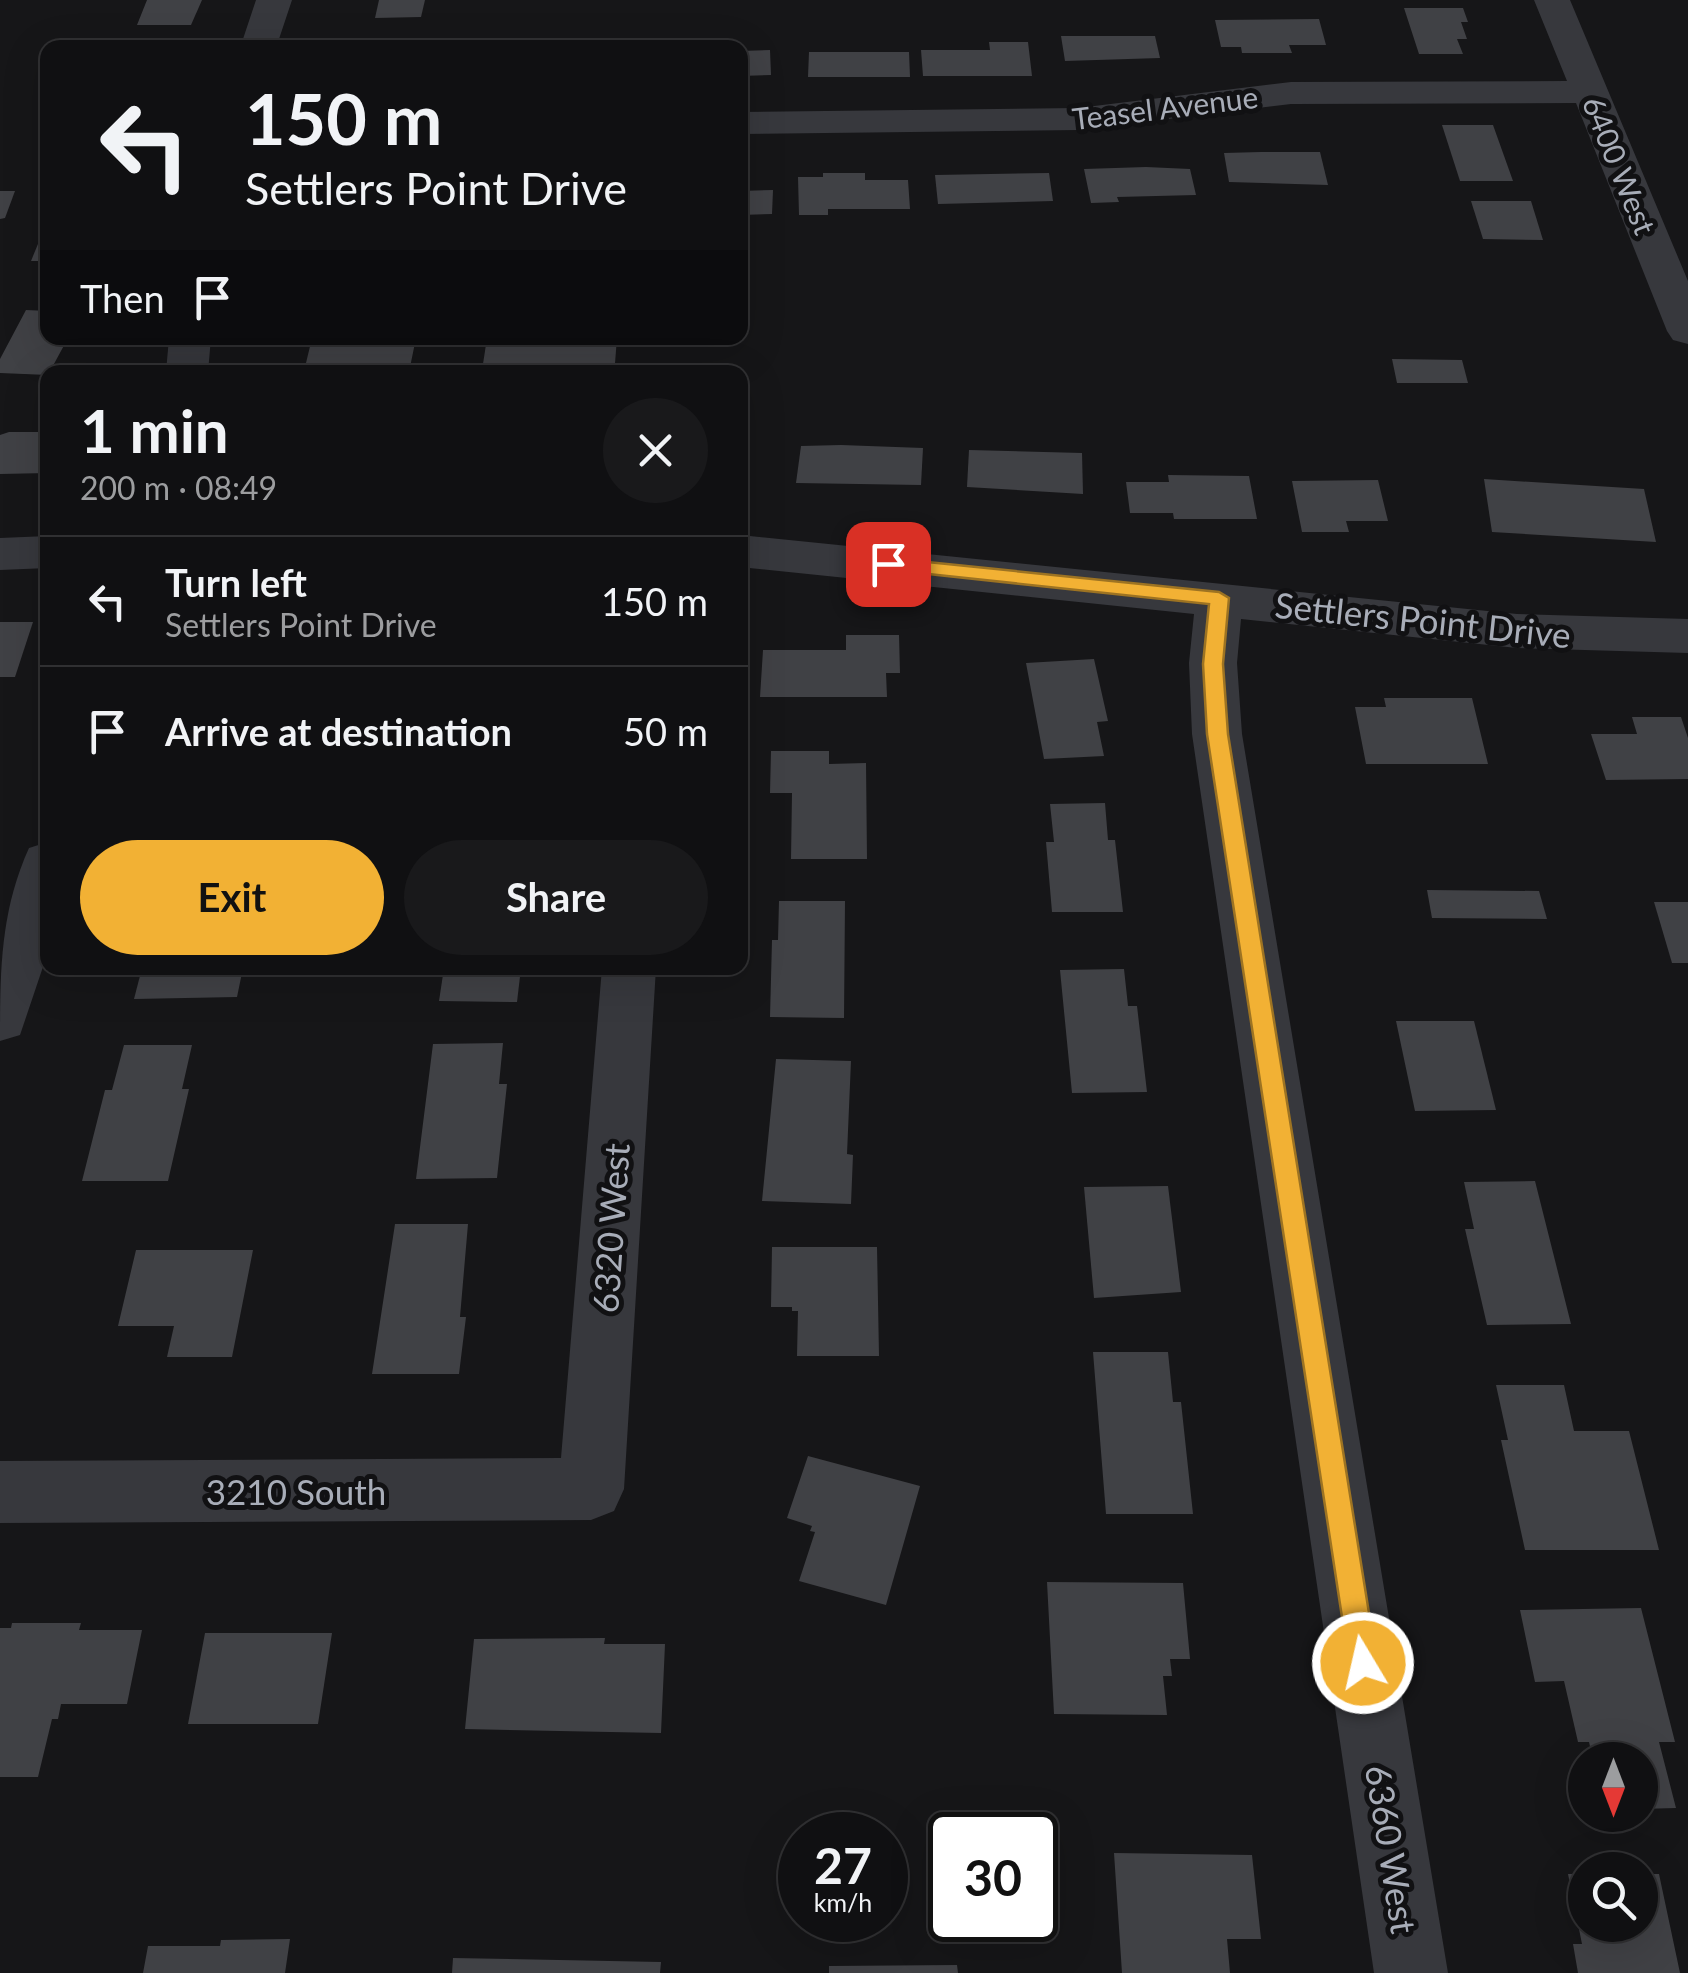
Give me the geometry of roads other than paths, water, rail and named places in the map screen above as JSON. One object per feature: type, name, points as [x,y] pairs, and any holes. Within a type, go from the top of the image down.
[{"type":"street","points":[[261,40],[274,0]]},
{"type":"street","name":"6400 West","points":[[1552,0],[1590,92],[1674,265],[1688,331]]},
{"type":"street","name":"Teasel Avenue","points":[[748,123],[1046,121],[1291,93],[1590,92]]},
{"type":"street","points":[[0,554],[40,552]]},
{"type":"street","name":"Settlers Point Drive","points":[[748,552],[1517,631],[1688,636]]},
{"type":"street","name":"6360 West","points":[[1219,598],[1213,664],[1218,734],[1411,1973]]},
{"type":"street","points":[[0,1019],[40,888]]},
{"type":"street","name":"6320 West","points":[[591,1489],[629,975]]},
{"type":"street","name":"3210 South","points":[[0,1492],[591,1489]]}]
